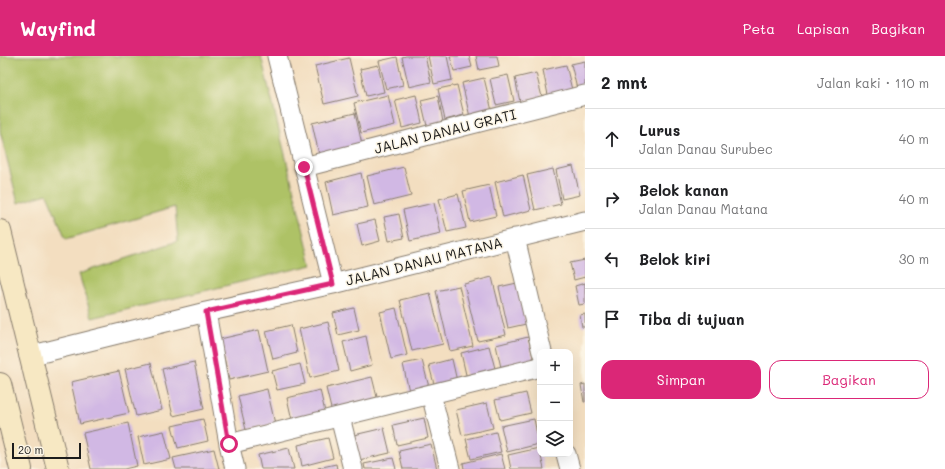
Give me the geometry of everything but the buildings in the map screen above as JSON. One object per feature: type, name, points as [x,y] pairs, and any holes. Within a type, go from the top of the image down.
[{"type":"street","points":[[277,56],[333,284]]},
{"type":"street","name":"JALAN DANAU GRATI","points":[[304,167],[585,95]]},
{"type":"street","name":"JALAN DANAU MATANA","points":[[30,356],[206,312],[333,284],[585,221]]},
{"type":"street","points":[[0,232],[58,469]]},
{"type":"street","points":[[515,238],[541,349]]},
{"type":"street","points":[[206,312],[229,444],[235,469]]},
{"type":"street","points":[[229,444],[537,368]]},
{"type":"street","points":[[0,384],[21,469]]},
{"type":"street","points":[[431,394],[450,469]]},
{"type":"street","points":[[340,417],[353,469]]},
{"type":"street","points":[[567,457],[570,469]]},
{"type":"green space","points":[[0,56],[261,56],[312,265],[92,318],[79,274],[178,241],[175,207],[66,239],[47,194],[18,203],[0,131]]},
{"type":"route","points":[[229,444],[206,312],[333,284],[304,167]]}]
